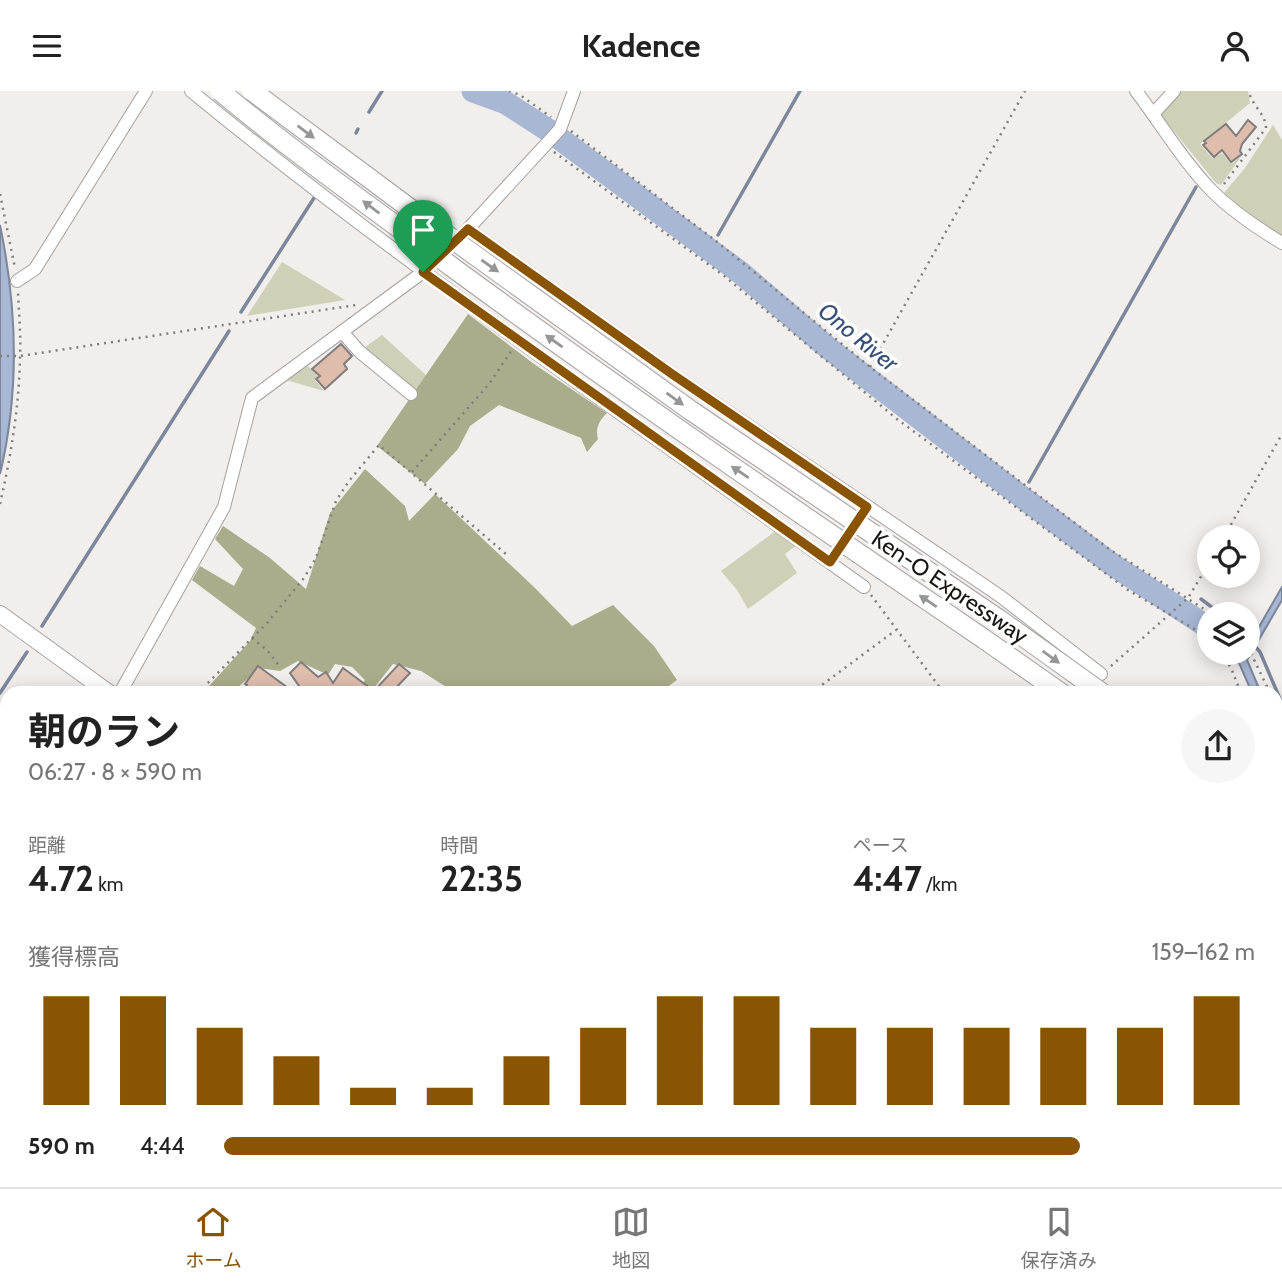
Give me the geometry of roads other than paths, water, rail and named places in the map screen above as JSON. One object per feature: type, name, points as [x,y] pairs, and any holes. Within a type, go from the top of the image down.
[{"type":"highway","name":"Ken-O Expressway","points":[[220,91],[386,219],[676,429],[1051,686]]},
{"type":"highway","name":"Ken-O Expressway","points":[[252,91],[408,208],[690,410],[1000,620],[1101,684]]},
{"type":"main road","points":[[0,614],[99,686]]},
{"type":"street","points":[[17,281],[34,269],[146,91]]},
{"type":"street","points":[[191,91],[423,272],[864,587]]},
{"type":"street","points":[[125,686],[224,507],[252,398],[423,272],[468,229],[548,143],[562,125],[574,91]]},
{"type":"street","points":[[1136,91],[1189,164],[1214,193],[1244,219],[1282,243]]},
{"type":"street","points":[[1153,114],[1174,91]]},
{"type":"street","points":[[468,229],[672,374],[1000,596],[1101,684]]},
{"type":"street","points":[[343,333],[360,352],[411,394]]},
{"type":"street","points":[[830,562],[867,507]]},
{"type":"water","points":[[0,225],[10,287],[14,349],[11,412],[0,474]]},
{"type":"water","points":[[1137,580],[1197,614],[1197,622],[1166,604]]},
{"type":"water","points":[[1282,587],[1282,600],[1260,638],[1260,625]]},
{"type":"water","points":[[1240,665],[1249,665],[1258,686],[1249,686]]},
{"type":"waterway","points":[[369,112],[382,91]]},
{"type":"waterway","name":"Ono River","points":[[473,91],[506,103],[548,130],[741,273],[827,347],[1022,497],[1113,565],[1197,620]]},
{"type":"waterway","points":[[718,235],[800,91]]},
{"type":"waterway","points":[[356,133],[358,129]]},
{"type":"waterway","points":[[1029,482],[1196,187]]},
{"type":"waterway","points":[[241,312],[314,198]]},
{"type":"waterway","points":[[42,626],[229,331]]},
{"type":"waterway","points":[[1201,599],[1205,602]]},
{"type":"waterway","points":[[5,686],[27,652]]},
{"type":"waterway","points":[[1260,652],[1275,686]]}]
